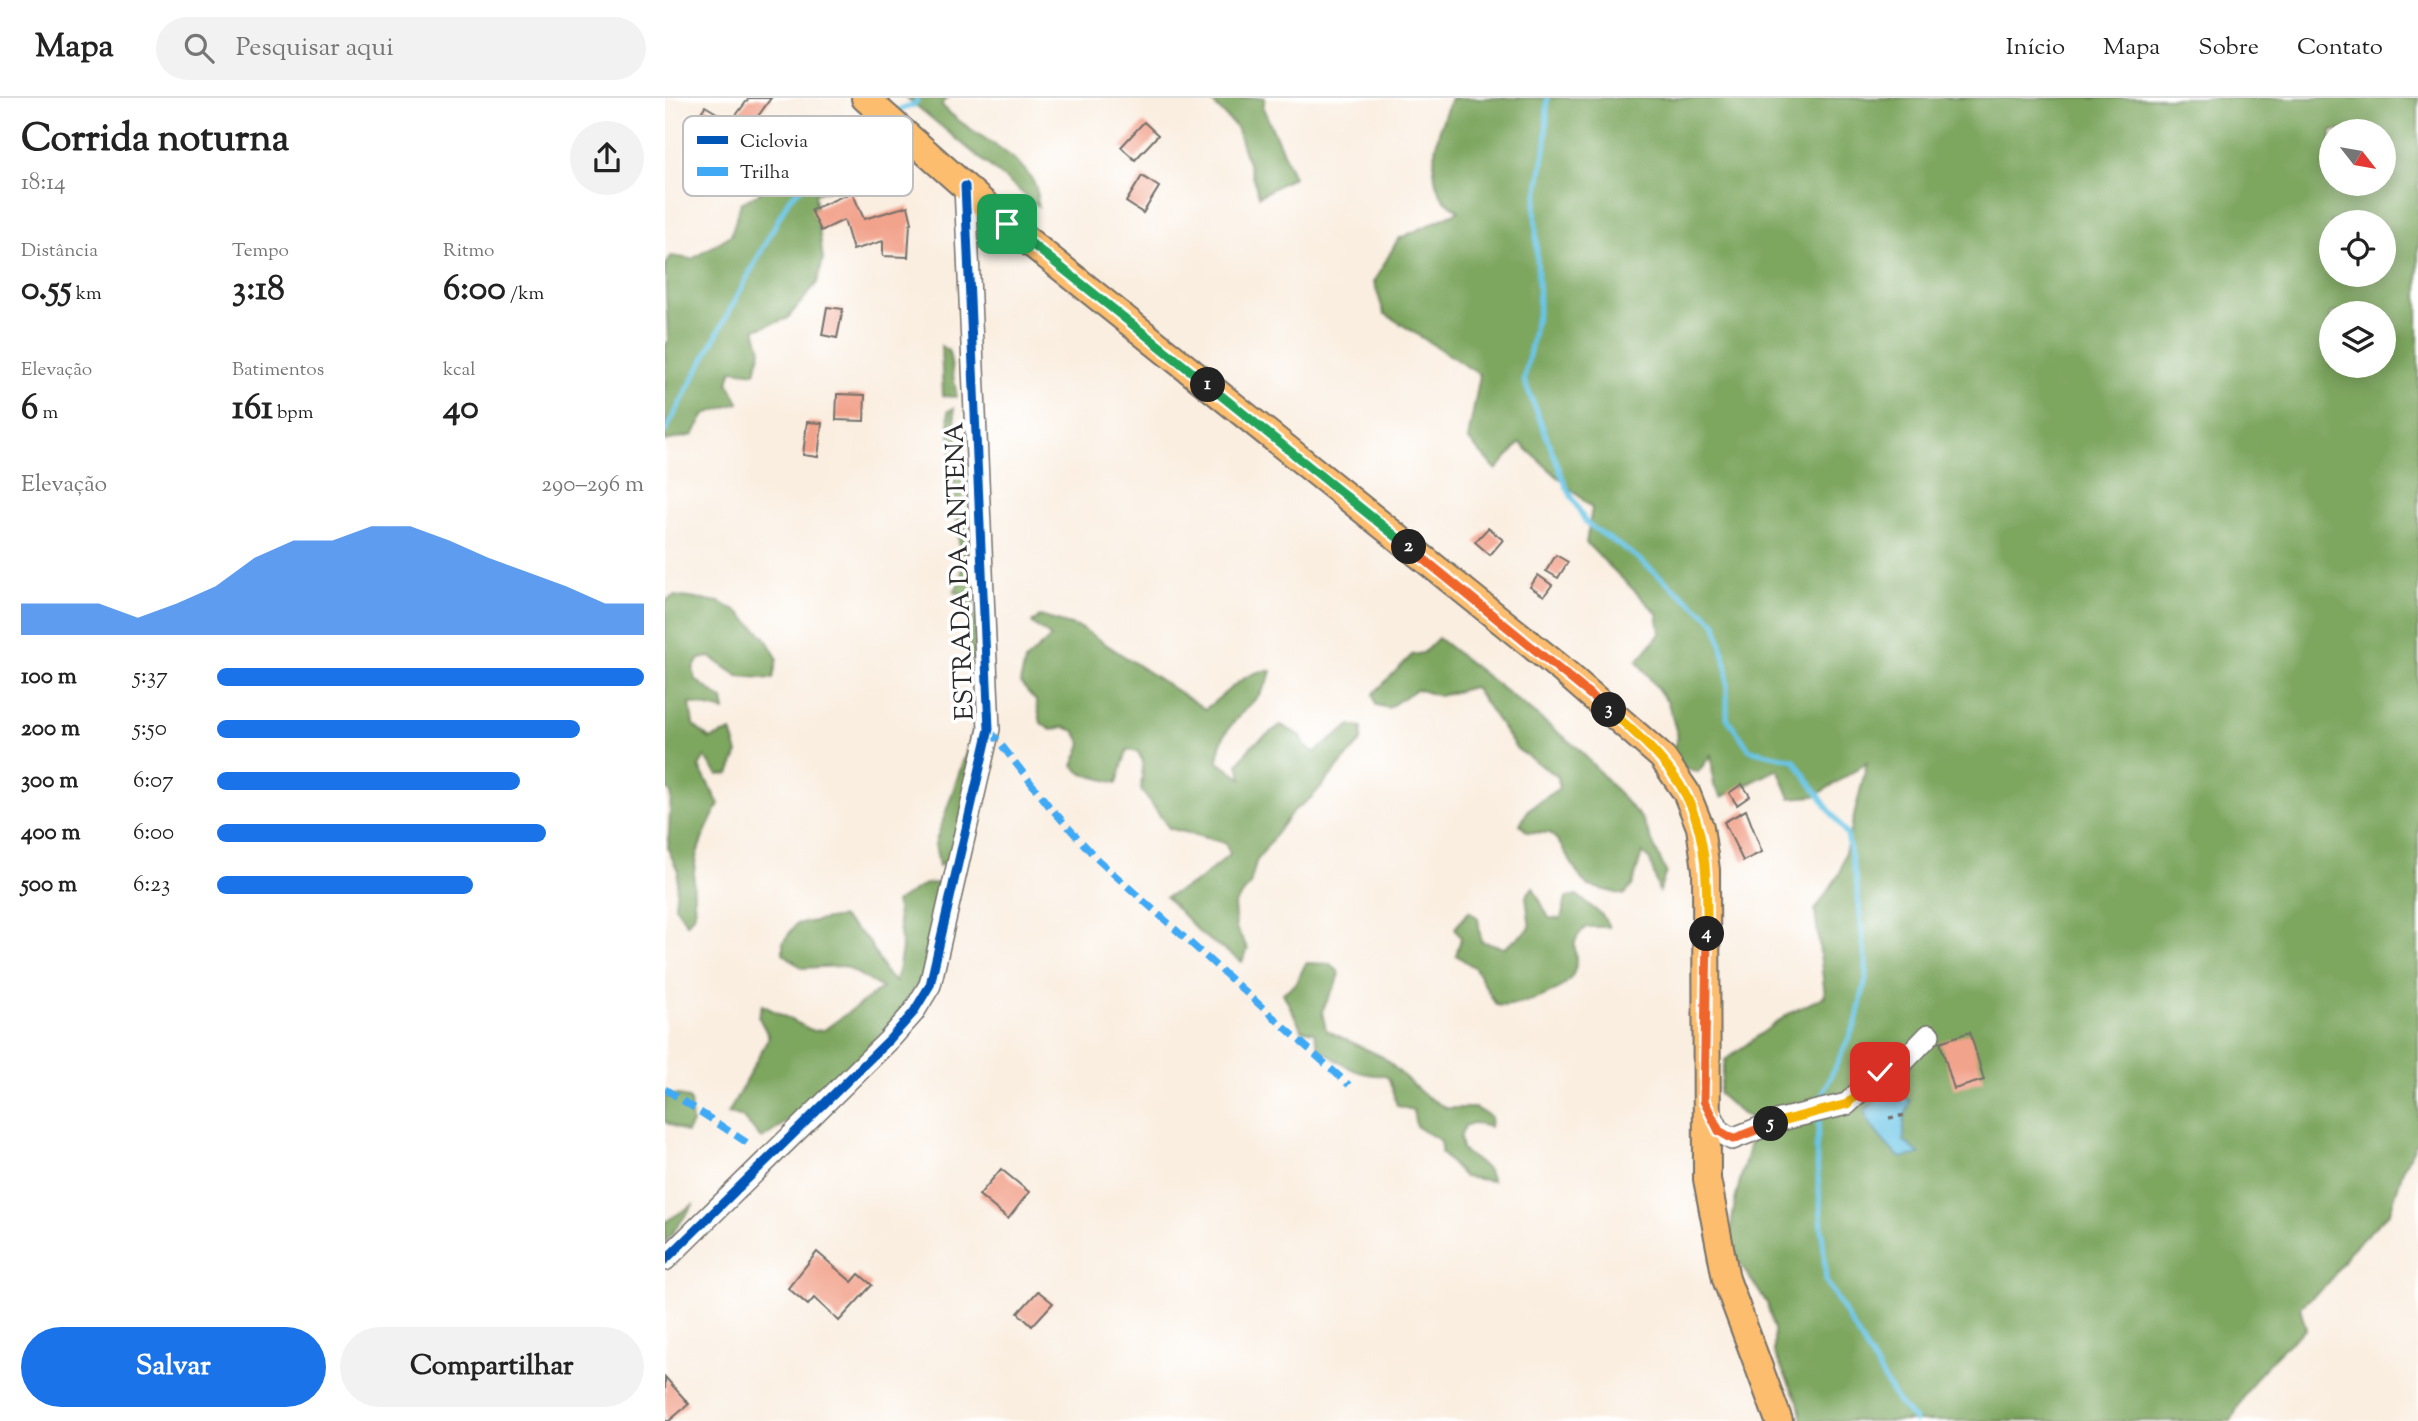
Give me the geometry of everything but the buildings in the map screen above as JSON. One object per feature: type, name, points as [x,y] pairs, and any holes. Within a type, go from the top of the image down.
[{"type":"main road","points":[[865,98],[885,116]]},
{"type":"main road","points":[[913,141],[965,187],[1560,668],[1662,757],[1686,792],[1700,827],[1706,870],[1704,1101],[1707,1180],[1727,1279],[1779,1421]]},
{"type":"street","name":"ESTRADA DA ANTENA","points":[[665,1260],[890,1040],[913,1013],[930,985],[989,729],[965,187]]},
{"type":"street","points":[[1704,1101],[1719,1131],[1733,1139],[1780,1120],[1847,1104],[1880,1072],[1905,1060],[1929,1035]]},
{"type":"path","points":[[1889,1118],[1906,1115]]},
{"type":"green space","points":[[907,98],[948,98],[941,104],[952,115],[1004,151],[1027,172],[1036,187],[1038,206]]},
{"type":"green space","points":[[1208,98],[1265,98],[1263,108],[1294,177],[1259,196],[1236,127]]},
{"type":"green space","points":[[1451,98],[2418,98],[2418,1140],[2404,1167],[2390,1212],[2349,1252],[2329,1283],[2300,1307],[2306,1329],[2263,1370],[2246,1393],[2231,1421],[1802,1421],[1798,1401],[1774,1353],[1774,1329],[1767,1303],[1728,1246],[1736,1196],[1756,1120],[1742,1114],[1719,1094],[1725,1060],[1788,1014],[1825,996],[1815,910],[1840,873],[1867,763],[1815,796],[1790,798],[1778,769],[1722,797],[1714,786],[1711,755],[1698,772],[1667,763],[1678,737],[1668,703],[1637,661],[1660,634],[1657,613],[1586,543],[1592,508],[1520,443],[1496,470],[1468,439],[1480,375],[1384,313],[1374,282],[1398,239],[1459,211],[1443,198],[1437,185],[1434,160]]},
{"type":"green space","points":[[754,196],[815,196],[823,260],[817,283],[787,319],[755,329],[761,350],[755,373],[732,370],[728,382],[739,403],[705,414],[693,435],[665,441],[665,346],[668,341],[665,267],[671,256],[692,259],[731,235],[741,203]]},
{"type":"green space","points":[[941,346],[949,351],[957,397],[943,396]]},
{"type":"green space","points":[[954,408],[985,713],[953,857],[939,866],[935,844],[976,723],[978,707],[964,595],[954,592],[962,577],[948,411]]},
{"type":"green space","points":[[674,596],[719,602],[739,612],[765,637],[777,658],[773,679],[738,676],[710,657],[699,659],[693,669],[696,680],[723,700],[725,711],[690,703],[693,725],[710,739],[731,731],[738,753],[729,774],[718,775],[705,757],[699,767],[719,804],[697,856],[693,881],[695,913],[687,924],[675,906],[678,871],[668,849],[671,793],[665,787],[665,601]]},
{"type":"green space","points":[[1040,616],[1081,628],[1205,709],[1245,678],[1254,673],[1271,671],[1260,694],[1232,724],[1220,747],[1218,762],[1242,779],[1238,764],[1252,745],[1281,725],[1301,736],[1305,747],[1315,752],[1351,725],[1362,728],[1361,741],[1312,797],[1292,812],[1256,862],[1250,885],[1234,905],[1236,928],[1248,949],[1242,962],[1202,935],[1166,897],[1198,881],[1230,854],[1225,843],[1169,828],[1141,790],[1143,762],[1138,752],[1127,750],[1117,783],[1083,774],[1073,766],[1082,744],[1075,731],[1064,727],[1051,730],[1041,723],[1036,701],[1020,683],[1025,661],[1051,637],[1032,623]]},
{"type":"green space","points":[[1438,638],[1578,748],[1642,819],[1666,872],[1659,892],[1650,860],[1642,853],[1632,886],[1624,895],[1589,886],[1550,833],[1527,832],[1520,824],[1529,809],[1559,788],[1558,777],[1517,749],[1474,687],[1439,696],[1417,689],[1388,708],[1376,705],[1373,694],[1412,655],[1423,653]]},
{"type":"green space","points":[[938,883],[940,921],[937,942],[925,970],[909,998],[864,1052],[813,1101],[762,1139],[742,1117],[728,1114],[769,1037],[758,1016],[762,1005],[813,1031],[824,1030],[882,988],[844,966],[802,968],[783,953],[783,942],[796,924],[841,917],[868,940],[887,975],[896,982],[902,948],[896,902],[925,884]]},
{"type":"green space","points":[[1533,887],[1549,918],[1561,919],[1566,898],[1577,895],[1603,916],[1609,927],[1586,927],[1579,934],[1575,945],[1574,972],[1561,987],[1527,1002],[1496,1005],[1475,968],[1456,955],[1461,938],[1455,928],[1469,911],[1478,918],[1481,941],[1504,948],[1530,928],[1526,896]]},
{"type":"green space","points":[[1306,963],[1330,964],[1338,971],[1339,977],[1322,1011],[1326,1030],[1383,1057],[1423,1094],[1446,1108],[1476,1108],[1491,1117],[1490,1127],[1472,1123],[1465,1126],[1460,1137],[1462,1150],[1487,1169],[1492,1181],[1464,1177],[1441,1153],[1441,1141],[1416,1126],[1413,1110],[1397,1106],[1389,1079],[1384,1075],[1365,1074],[1349,1068],[1319,1048],[1314,1032],[1302,1030],[1283,993],[1296,983]]},
{"type":"green space","points":[[679,1095],[690,1100],[692,1123],[687,1133],[665,1122],[665,1096]]},
{"type":"green space","points":[[694,1204],[665,1243],[665,1222]]},
{"type":"water","points":[[1894,1090],[1910,1101],[1904,1121],[1904,1141],[1920,1154],[1901,1158],[1880,1136],[1867,1116],[1865,1111],[1878,1098]]},
{"type":"waterway","points":[[891,112],[914,105],[918,98]]},
{"type":"waterway","points":[[1547,98],[1546,144],[1535,207],[1539,306],[1524,380],[1566,486],[1586,523],[1635,556],[1716,623],[1727,668],[1727,718],[1750,750],[1794,760],[1847,835],[1856,880],[1867,974],[1856,1023],[1822,1095],[1821,1106]]},
{"type":"waterway","points":[[665,432],[792,196]]},
{"type":"waterway","points":[[1820,1115],[1816,1150],[1826,1281],[1897,1401],[1915,1421]]},
{"type":"marked path","points":[[989,729],[1049,806],[1098,860],[1349,1085]]},
{"type":"marked path","points":[[665,1089],[752,1146]]},
{"type":"cycle path","points":[[665,1260],[889,1040],[913,1013],[930,985],[989,729],[965,186]]},
{"type":"route","points":[[1007,224],[1560,668],[1662,757],[1686,792],[1700,827],[1706,870],[1707,925],[1704,1101],[1719,1131],[1733,1139],[1780,1120],[1847,1104],[1880,1072]]}]
